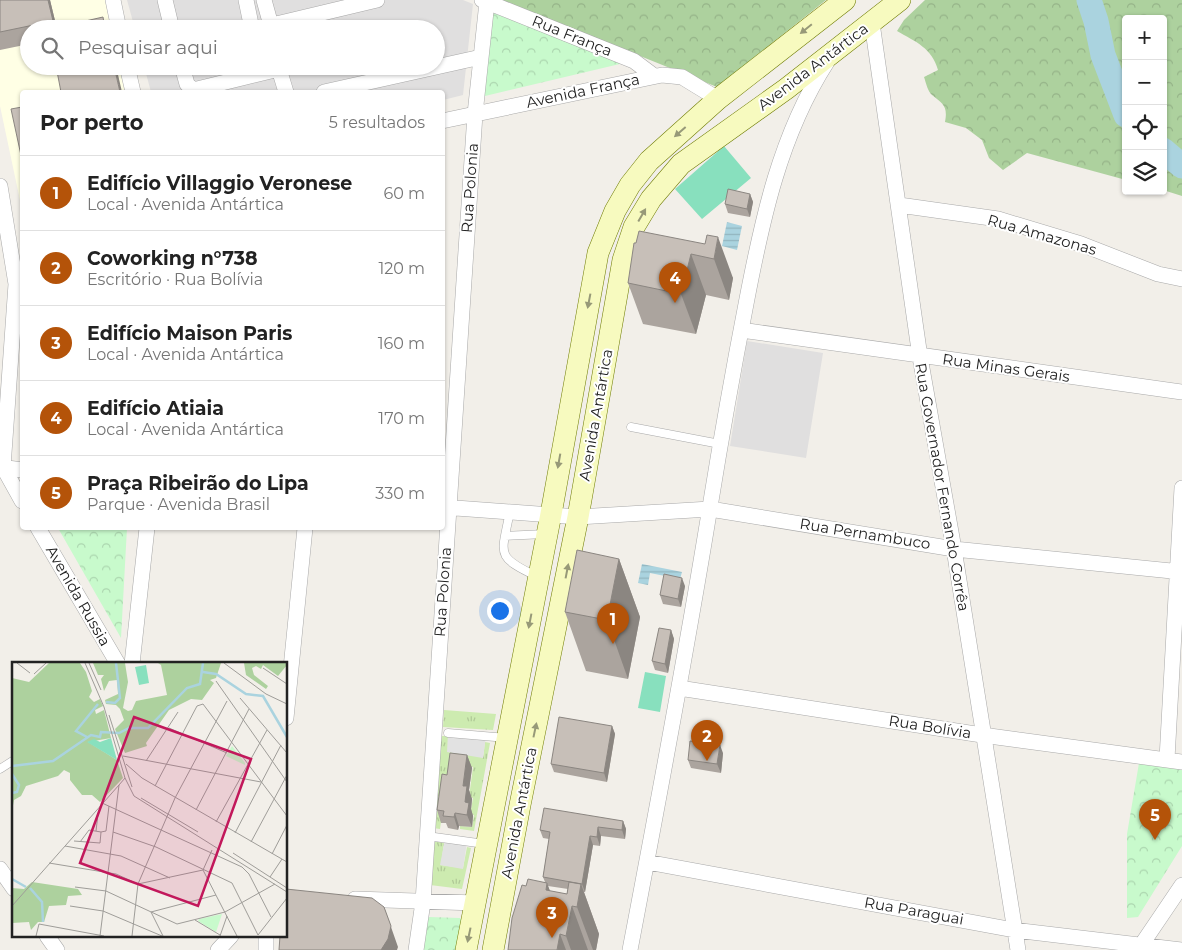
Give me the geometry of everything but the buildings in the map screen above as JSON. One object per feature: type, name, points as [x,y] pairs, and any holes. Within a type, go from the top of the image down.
[{"type":"main road","name":"Avenida Antártica","points":[[466,950],[551,514],[598,253],[615,211],[630,185],[649,161],[718,99],[845,0]]},
{"type":"main road","name":"Avenida Antártica","points":[[493,950],[578,517],[623,260],[634,227],[650,199],[681,164],[786,89],[836,48],[900,0]]},
{"type":"main road","points":[[718,99],[742,120]]},
{"type":"main road","points":[[495,799],[520,805]]},
{"type":"street","points":[[113,0],[117,20]]},
{"type":"street","points":[[165,0],[170,20]]},
{"type":"street","points":[[246,0],[250,20]]},
{"type":"street","points":[[264,0],[270,20]]},
{"type":"street","points":[[299,20],[377,0]]},
{"type":"street","name":"Rua Polonia","points":[[445,525],[474,114],[484,1]]},
{"type":"street","name":"Rua França","points":[[484,1],[625,57],[646,68],[654,76]]},
{"type":"street","name":"Rua Governador Fernando Corrêa","points":[[872,22],[920,357],[954,549],[982,735],[1018,950]]},
{"type":"street","points":[[630,950],[679,688],[720,444],[762,219],[778,170],[805,101],[836,48]]},
{"type":"street","points":[[445,65],[480,57]]},
{"type":"street","points":[[129,75],[133,90]]},
{"type":"street","points":[[184,75],[187,84],[193,90],[242,75]]},
{"type":"street","points":[[281,75],[285,90]]},
{"type":"street","points":[[333,90],[400,75]]},
{"type":"street","name":"Avenida França","points":[[445,120],[654,76],[682,77],[718,99]]},
{"type":"street","points":[[0,186],[10,222],[16,284],[1,467],[20,498]]},
{"type":"street","name":"Rua Amazonas","points":[[899,206],[998,219],[1080,244],[1158,274],[1182,279]]},
{"type":"street","name":"Rua Minas Gerais","points":[[741,330],[920,357],[1182,392]]},
{"type":"street","points":[[1,467],[20,470]]},
{"type":"street","points":[[1175,760],[1182,488]]},
{"type":"street","name":"Rua Pernambuco","points":[[446,508],[578,517],[710,509],[954,549],[1180,571]]},
{"type":"street","name":"Avenida Russia","points":[[39,530],[117,662]]},
{"type":"street","points":[[132,662],[147,530]]},
{"type":"street","points":[[288,698],[305,530]]},
{"type":"street","name":"Rua Polonia","points":[[416,950],[423,902],[445,530]]},
{"type":"street","name":"Rua Bolívia","points":[[679,688],[982,735],[1175,760]]},
{"type":"street","name":"Rua Paraguai","points":[[647,862],[1014,930],[1140,947],[1182,950]]},
{"type":"street","points":[[0,869],[12,886]]},
{"type":"street","points":[[1140,947],[1182,885]]},
{"type":"street","points":[[345,898],[476,903]]},
{"type":"street","points":[[48,938],[56,950]]},
{"type":"street","points":[[218,950],[229,938]]},
{"type":"lane","points":[[631,427],[720,444]]},
{"type":"lane","points":[[510,511],[503,548],[506,558],[512,564],[538,577]]},
{"type":"lane","points":[[505,536],[547,534]]},
{"type":"lane","points":[[448,733],[507,738]]},
{"type":"lane","points":[[0,769],[12,761]]},
{"type":"lane","points":[[427,836],[486,845]]},
{"type":"shaded area","points":[[0,0],[105,0],[109,20],[20,20],[20,75],[121,75],[125,90],[20,90],[20,200],[0,106]]},
{"type":"shaded area","points":[[127,0],[463,0],[473,4],[463,95],[445,100],[445,90],[150,90],[146,75],[445,75],[445,20],[133,20]]},
{"type":"shaded area","points":[[747,341],[823,353],[806,458],[730,446]]},
{"type":"shaded area","points":[[448,733],[486,736],[483,758],[447,752]]},
{"type":"shaded area","points":[[445,839],[467,842],[463,869],[440,865]]},
{"type":"green space","points":[[501,0],[826,0],[717,87]]},
{"type":"green space","points":[[925,0],[1182,0],[1182,196],[1167,191],[1167,15],[1122,15],[1122,179],[1027,153],[1003,170],[989,158],[982,140],[966,128],[945,122],[946,112],[944,106],[931,94],[924,77],[938,70],[935,62],[922,46],[897,31],[904,20]]},
{"type":"green space","points":[[500,11],[624,63],[485,96],[481,90],[492,12]]},
{"type":"green space","points":[[724,146],[751,178],[702,219],[675,189]]},
{"type":"green space","points":[[59,530],[127,530],[121,638]]},
{"type":"green space","points":[[645,672],[666,676],[660,712],[638,708]]},
{"type":"green space","points":[[444,710],[496,714],[493,730],[443,727]]},
{"type":"green space","points":[[441,736],[448,736],[483,758],[485,742],[490,743],[474,831],[460,829],[460,826],[472,827],[474,815],[470,815],[473,798],[469,797],[473,767],[454,765],[446,787],[440,829],[433,828]]},
{"type":"green space","points":[[1139,763],[1182,769],[1182,846],[1138,917],[1127,918],[1127,834]]},
{"type":"green space","points":[[433,841],[444,843],[441,865],[463,868],[467,847],[471,848],[462,889],[430,885]]},
{"type":"green space","points":[[429,917],[460,918],[463,922],[459,950],[421,950],[425,922]]},
{"type":"water","points":[[727,222],[742,226],[737,250],[722,246]]},
{"type":"water","points":[[642,564],[682,572],[680,579],[650,573],[648,585],[638,583]]},
{"type":"waterway","points":[[1089,0],[1096,21],[1103,55],[1122,105]]},
{"type":"waterway","points":[[1167,153],[1182,166]]},
{"type":"place","name":"Edifício Atiaia","points":[[675,303]]},
{"type":"place","name":"Edifício Villaggio Veronese","points":[[613,644]]},
{"type":"place","name":"Coworking n°738","points":[[707,761]]},
{"type":"place","name":"Praça Ribeirão do Lipa","points":[[1155,840]]},
{"type":"place","name":"Edifício Maison Paris","points":[[552,938]]}]
